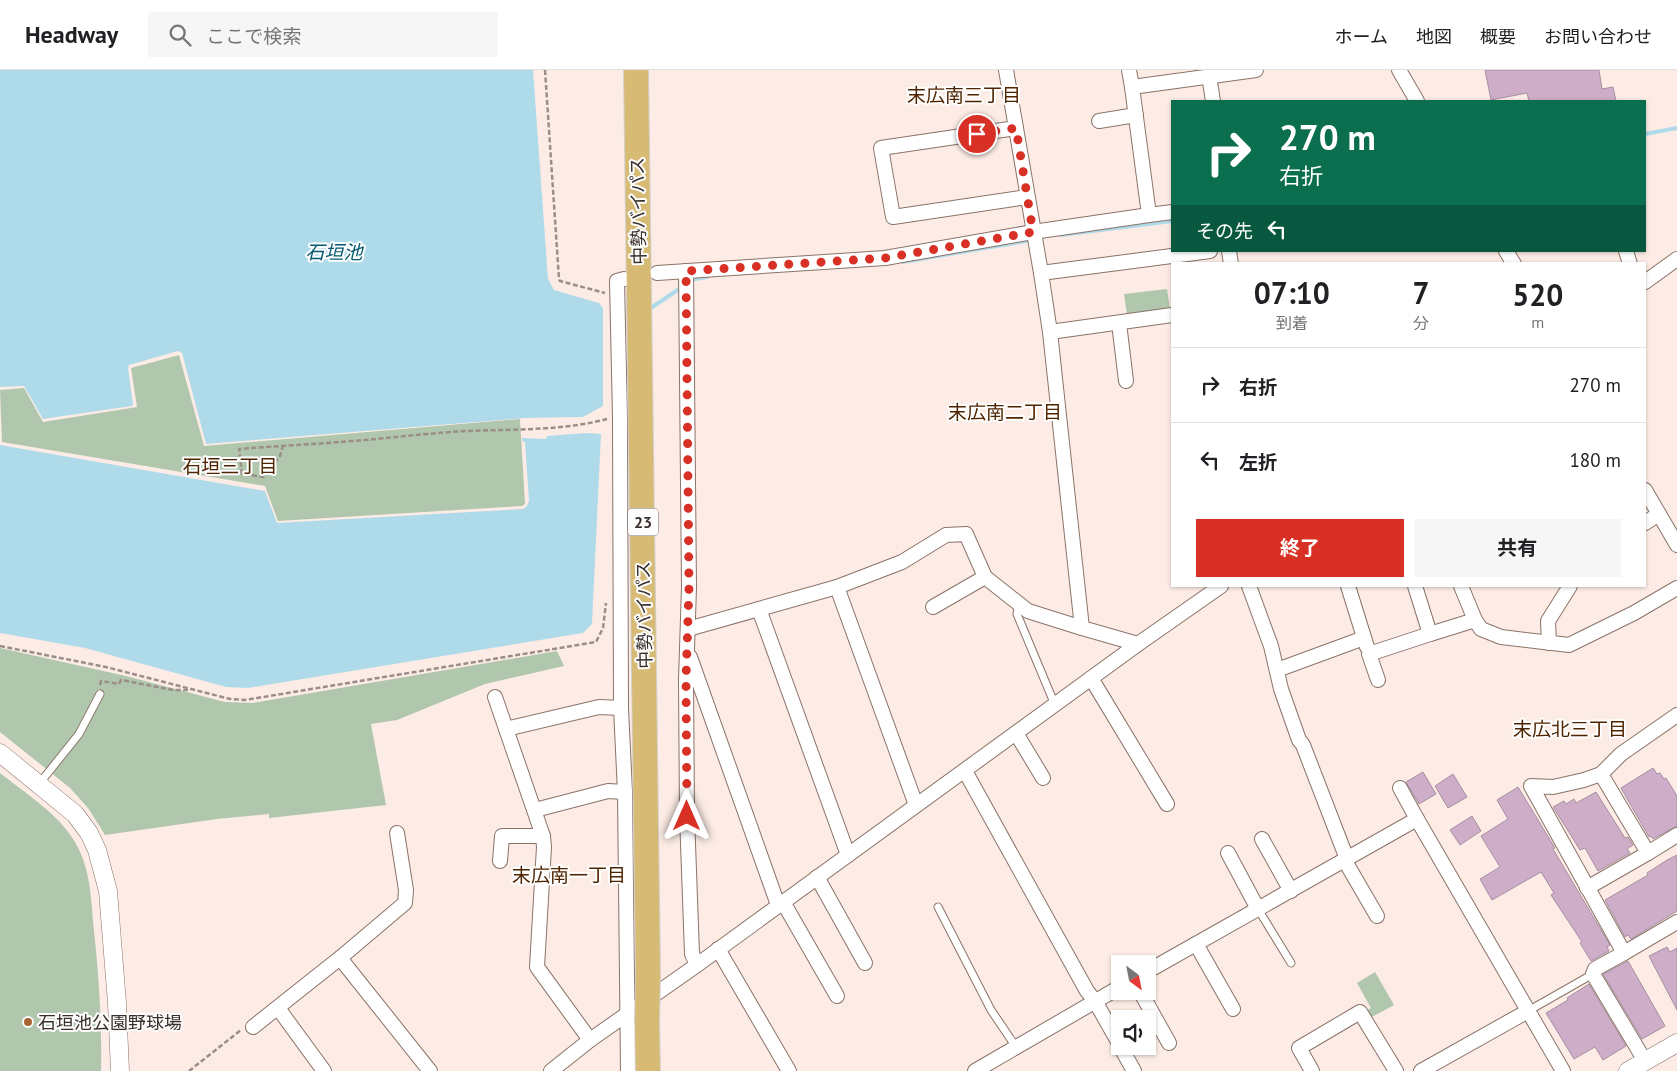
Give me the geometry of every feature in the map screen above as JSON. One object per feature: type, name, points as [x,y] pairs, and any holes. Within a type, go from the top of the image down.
[{"type":"highway","name":"中勢バイパス","points":[[636,70],[648,974],[637,1018],[648,1071]]},
{"type":"street","points":[[1006,70],[1050,332],[1082,628]]},
{"type":"street","points":[[1129,70],[1149,215]]},
{"type":"street","points":[[1132,87],[1200,75],[1256,70]]},
{"type":"street","points":[[1399,70],[1416,100]]},
{"type":"street","points":[[1200,75],[1212,100]]},
{"type":"street","points":[[1099,121],[1136,116]]},
{"type":"street","points":[[1016,128],[881,148],[893,218],[1027,197]]},
{"type":"street","points":[[657,273],[885,258],[1035,238],[1171,212]]},
{"type":"street","points":[[1041,273],[1202,252]]},
{"type":"street","points":[[1646,281],[1677,259]]},
{"type":"street","points":[[686,271],[689,587],[687,825],[692,954],[697,965]]},
{"type":"street","points":[[624,278],[616,281],[620,417],[621,708],[637,1018],[628,1071]]},
{"type":"street","points":[[1050,332],[1171,315]]},
{"type":"street","points":[[1119,323],[1126,381]]},
{"type":"street","points":[[1646,492],[1677,545]]},
{"type":"street","points":[[1646,521],[1659,514]]},
{"type":"street","points":[[688,629],[837,587],[902,562],[946,535],[966,534],[985,577],[1028,611],[1138,644]]},
{"type":"street","points":[[933,606],[985,577]]},
{"type":"street","points":[[837,587],[916,805]]},
{"type":"street","points":[[551,1071],[590,1040],[637,1018],[718,949],[965,771],[1138,644],[1205,592],[1218,587]]},
{"type":"street","points":[[1249,587],[1271,646],[1281,689],[1299,740],[1303,745],[1346,860],[1377,916]]},
{"type":"street","points":[[1348,587],[1378,680]]},
{"type":"street","points":[[1414,587],[1430,634]]},
{"type":"street","points":[[1460,587],[1474,620],[1481,630],[1501,638],[1569,645],[1634,613],[1677,588]]},
{"type":"street","points":[[1549,643],[1548,621],[1569,587]]},
{"type":"street","points":[[759,609],[848,855]]},
{"type":"street","points":[[1369,654],[1474,620]]},
{"type":"street","points":[[1277,670],[1364,638]]},
{"type":"street","points":[[687,649],[781,904],[837,996]]},
{"type":"street","points":[[1091,678],[1167,804]]},
{"type":"street","points":[[495,696],[543,836],[544,847],[537,967],[590,1040]]},
{"type":"street","points":[[506,729],[599,707],[621,708]]},
{"type":"street","points":[[1624,953],[1530,786],[1553,786],[1584,780],[1601,774],[1621,754],[1677,715]]},
{"type":"street","points":[[1016,733],[1043,778]]},
{"type":"street","points":[[0,753],[75,814],[89,833],[97,850],[108,891],[117,1003],[120,1071]]},
{"type":"street","points":[[965,771],[1087,991],[1095,1001],[1111,1030]]},
{"type":"street","points":[[1601,774],[1648,853]]},
{"type":"street","points":[[1400,788],[1563,1071]]},
{"type":"street","points":[[535,810],[608,791],[625,792]]},
{"type":"street","points":[[1156,966],[1418,819]]},
{"type":"street","points":[[253,1027],[340,958],[405,903],[406,890],[397,833]]},
{"type":"street","points":[[1587,888],[1677,835]]},
{"type":"street","points":[[500,861],[502,836],[543,836]]},
{"type":"street","points":[[1262,839],[1291,891]]},
{"type":"street","points":[[1228,853],[1258,909]]},
{"type":"street","points":[[817,877],[865,963]]},
{"type":"street","points":[[1645,1061],[1593,974],[1595,969],[1677,922]]},
{"type":"street","points":[[1196,944],[1233,1009]]},
{"type":"street","points":[[718,949],[789,1071]]},
{"type":"street","points":[[340,958],[430,1071]]},
{"type":"street","points":[[975,1071],[1111,992]]},
{"type":"street","points":[[1145,1000],[1169,1043]]},
{"type":"street","points":[[278,1008],[324,1071]]},
{"type":"street","points":[[1421,1071],[1528,1011]]},
{"type":"street","points":[[1312,1071],[1299,1048],[1360,1012],[1396,1071]]},
{"type":"street","points":[[1628,1071],[1677,1043]]},
{"type":"street","points":[[1125,1055],[1134,1071]]},
{"type":"lane","points":[[1020,604],[1017,614],[1055,705]]},
{"type":"lane","points":[[39,784],[79,734],[100,694]]},
{"type":"lane","points":[[938,907],[990,1010],[1016,1047]]},
{"type":"lane","points":[[1258,909],[1291,963]]},
{"type":"lane","points":[[1528,1011],[1593,974]]},
{"type":"path","points":[[544,70],[559,279],[560,281],[600,290],[606,294]]},
{"type":"path","points":[[283,446],[280,456],[264,477],[242,474],[239,449],[468,431],[528,429],[592,423],[614,418]]},
{"type":"path","points":[[0,646],[106,667],[230,700],[245,700],[596,642],[603,628],[606,600]]},
{"type":"path","points":[[100,694],[98,690],[102,681],[118,684],[121,680],[173,690],[192,690]]},
{"type":"path","points":[[190,1071],[247,1026],[253,1027]]},
{"type":"green space","points":[[1167,289],[1170,309],[1127,315],[1124,294]]},
{"type":"green space","points":[[179,355],[204,446],[520,419],[525,504],[522,506],[278,521],[265,486],[2,442],[0,390],[24,388],[43,422],[137,407],[131,368]]},
{"type":"green space","points":[[0,648],[126,676],[225,702],[253,703],[557,651],[564,666],[485,684],[397,720],[371,724],[386,805],[269,818],[269,814],[217,819],[105,835],[88,808],[70,788],[0,732]]},
{"type":"green space","points":[[0,773],[40,803],[58,820],[73,839],[83,860],[91,895],[101,1018],[101,1071],[0,1071]]},
{"type":"green space","points":[[1375,972],[1394,1005],[1370,1018],[1366,1011],[1371,1008],[1357,983]]},
{"type":"water","name":"石垣池","points":[[0,70],[533,70],[548,279],[554,290],[599,303],[603,308],[603,406],[583,417],[525,418],[206,444],[182,353],[178,351],[129,365],[132,406],[43,419],[24,386],[0,387]]},
{"type":"water","points":[[587,433],[601,434],[592,624],[583,633],[248,688],[226,687],[85,648],[0,633],[0,445],[265,491],[277,523],[523,509],[529,501],[525,442],[522,441],[522,438],[546,439],[547,436]]},
{"type":"building","points":[[1485,70],[1599,70],[1602,89],[1613,87],[1616,100],[1529,100],[1527,93],[1491,100]]},
{"type":"building","points":[[1653,768],[1657,774],[1660,773],[1664,779],[1666,778],[1677,796],[1677,826],[1653,839],[1651,836],[1649,837],[1621,788]]},
{"type":"building","points":[[1423,772],[1436,794],[1419,804],[1406,782]]},
{"type":"building","points":[[1453,774],[1467,797],[1448,808],[1435,786]]},
{"type":"building","points":[[1518,787],[1610,945],[1607,947],[1609,951],[1591,961],[1580,943],[1582,942],[1551,895],[1554,893],[1541,872],[1492,900],[1480,879],[1500,867],[1481,836],[1508,819],[1497,800]]},
{"type":"building","points":[[1596,792],[1625,838],[1628,837],[1633,845],[1627,849],[1630,853],[1598,871],[1585,848],[1580,850],[1553,807],[1564,801],[1566,804],[1574,799],[1576,803]]},
{"type":"building","points":[[1472,816],[1481,831],[1460,845],[1450,830]]},
{"type":"building","points":[[1677,855],[1677,911],[1631,939],[1628,935],[1625,937],[1605,900],[1648,875],[1647,873]]},
{"type":"building","points":[[1667,947],[1670,952],[1677,948],[1677,1010],[1649,956]]},
{"type":"building","points":[[1628,961],[1665,1026],[1642,1039],[1603,974]]},
{"type":"building","points":[[1589,984],[1626,1046],[1603,1060],[1595,1047],[1574,1059],[1546,1013],[1568,1000],[1567,998]]},
{"type":"waterway","points":[[1646,134],[1677,128]]},
{"type":"waterway","points":[[1061,235],[1171,221]]},
{"type":"waterway","points":[[903,262],[1032,240]]},
{"type":"waterway","points":[[690,282],[707,277]]},
{"type":"waterway","points":[[648,310],[682,287]]},
{"type":"place","name":"石垣池公園野球場","points":[[28,1022]]},
{"type":"district","name":"末広南三丁目","points":[[964,95]]},
{"type":"district","name":"末広南二丁目","points":[[1005,412]]},
{"type":"district","name":"石垣三丁目","points":[[230,466]]},
{"type":"district","name":"末広北三丁目","points":[[1570,729]]},
{"type":"district","name":"末広南一丁目","points":[[569,875]]},
{"type":"route","points":[[687,816],[686,680],[689,587],[686,271],[885,258],[1033,232],[1016,128],[977,134]]}]
